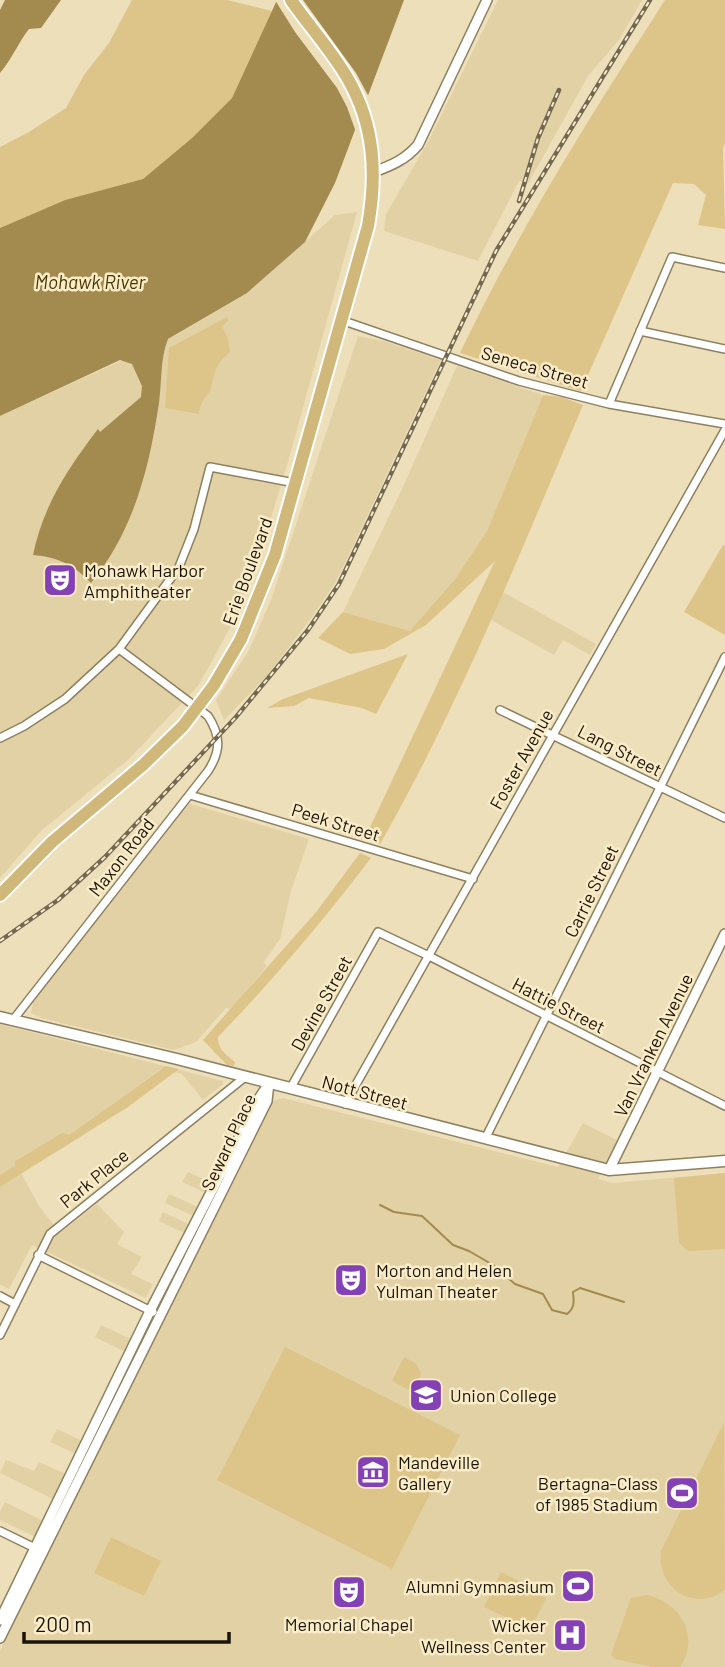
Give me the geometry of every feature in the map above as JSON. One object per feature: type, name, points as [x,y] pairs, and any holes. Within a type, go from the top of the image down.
[{"type":"highway","name":"Erie Boulevard","points":[[0,895],[52,842],[143,765],[183,726],[228,663],[252,617],[275,555],[368,226],[373,199],[374,167],[360,102],[347,77],[291,0]]},
{"type":"main road","name":"Nott Street","points":[[0,1017],[609,1170],[725,1161]]},
{"type":"street","points":[[374,167],[402,160],[418,145],[487,0]]},
{"type":"street","points":[[609,404],[672,257],[725,268]]},
{"type":"street","name":"Seneca Street","points":[[341,320],[519,381],[609,404],[725,427]]},
{"type":"street","points":[[640,331],[725,349]]},
{"type":"street","name":"Foster Avenue","points":[[345,1104],[725,427]]},
{"type":"street","points":[[0,738],[65,699],[119,649],[179,567],[194,529],[211,467],[295,483]]},
{"type":"street","name":"Maxon Road","points":[[13,1020],[190,795],[215,760],[219,747],[216,728],[208,716],[119,649]]},
{"type":"street","name":"Carrie Street","points":[[485,1139],[725,657]]},
{"type":"street","name":"Lang Street","points":[[500,710],[725,818]]},
{"type":"street","name":"Peek Street","points":[[190,795],[473,879]]},
{"type":"street","name":"Hattie Street","points":[[378,932],[725,1106]]},
{"type":"street","name":"Devine Street","points":[[290,1089],[378,932]]},
{"type":"street","name":"Van Vranken Avenue","points":[[609,1170],[722,950],[725,934]]},
{"type":"street","name":"Park Place","points":[[0,1335],[50,1234],[245,1077]]},
{"type":"street","name":"Seward Place","points":[[0,1638],[150,1311],[269,1083]]},
{"type":"street","name":"Seward Place","points":[[0,1620],[160,1316],[267,1101],[269,1083]]},
{"type":"street","points":[[38,1255],[160,1316]]},
{"type":"street","points":[[0,1296],[15,1304]]},
{"type":"street","points":[[0,1531],[39,1550]]},
{"type":"shaded area","points":[[132,0],[227,0],[272,11],[232,98],[192,138],[143,179],[65,200],[0,228],[0,147],[66,108],[84,75],[109,43]]},
{"type":"shaded area","points":[[498,0],[642,0],[619,40],[588,76],[528,184],[519,181],[478,261],[384,231],[386,214],[429,140]]},
{"type":"shaded area","points":[[665,0],[725,0],[725,229],[698,225],[706,195],[694,184],[673,183],[581,391],[460,353],[531,217]]},
{"type":"shaded area","points":[[357,212],[257,564],[231,626],[198,686],[129,759],[41,831],[0,878],[0,416],[169,339],[247,293],[335,215]]},
{"type":"shaded area","points":[[227,317],[228,321],[222,326],[230,352],[216,368],[211,388],[201,404],[199,414],[165,408],[169,348]]},
{"type":"shaded area","points":[[358,336],[383,341],[441,360],[337,580],[266,677],[224,720],[216,700],[248,652],[271,600]]},
{"type":"shaded area","points":[[457,366],[543,395],[487,531],[455,579],[410,631],[343,612],[402,489]]},
{"type":"shaded area","points":[[543,395],[562,397],[583,405],[463,683],[380,844],[365,838],[495,561],[426,625],[384,649],[350,654],[318,638],[343,612],[410,631],[455,579],[487,531]]},
{"type":"shaded area","points":[[723,545],[725,546],[725,635],[684,612]]},
{"type":"shaded area","points":[[503,592],[596,644],[590,655],[563,640],[554,655],[491,620]]},
{"type":"shaded area","points":[[408,654],[376,714],[362,708],[309,698],[294,706],[267,708],[283,699]]},
{"type":"shaded area","points":[[187,803],[309,839],[291,891],[280,939],[263,963],[267,966],[232,1009],[226,1008],[196,1042],[174,1050],[41,1018],[31,1013],[33,1003],[50,978]]},
{"type":"shaded area","points":[[360,853],[371,858],[297,950],[218,1037],[221,1048],[235,1062],[234,1066],[227,1065],[203,1040],[317,911]]},
{"type":"shaded area","points":[[0,1024],[223,1081],[223,1084],[203,1100],[182,1074],[161,1069],[69,1135],[15,1162],[39,1206],[60,1233],[97,1204],[124,1232],[117,1244],[142,1257],[131,1274],[153,1284],[146,1298],[32,1245],[9,1289],[0,1284]]},
{"type":"shaded area","points":[[166,1066],[179,1069],[128,1107],[0,1187],[0,1175],[16,1165],[14,1162],[62,1133],[69,1135]]},
{"type":"shaded area","name":"Union College","points":[[283,1098],[558,1167],[583,1123],[617,1140],[598,1179],[613,1183],[725,1173],[725,1667],[0,1667],[0,1651],[52,1545],[0,1520],[0,1512],[5,1502],[60,1529],[71,1508],[0,1473],[6,1460],[34,1471],[39,1462],[84,1482],[93,1462],[50,1442],[57,1429],[100,1449],[144,1361],[95,1337],[101,1325],[150,1348],[203,1242],[159,1221],[163,1212],[207,1233],[211,1224],[165,1203],[169,1194],[216,1215],[223,1201],[182,1182],[188,1172],[228,1190],[273,1101]]},
{"type":"shaded area","points":[[725,1173],[725,1249],[688,1251],[679,1243],[674,1178]]},
{"type":"shaded area","points":[[285,1347],[460,1435],[392,1569],[217,1480]]},
{"type":"shaded area","points":[[404,1357],[416,1363],[421,1374],[411,1391],[392,1381]]},
{"type":"shaded area","points":[[724,1422],[725,1590],[701,1599],[690,1598],[671,1586],[661,1564],[661,1551]]},
{"type":"shaded area","points":[[111,1537],[161,1561],[144,1596],[94,1573]]},
{"type":"shaded area","points":[[501,1572],[546,1598],[531,1629],[484,1607]]},
{"type":"shaded area","points":[[647,1595],[669,1605],[684,1622],[688,1644],[680,1667],[652,1667],[615,1659],[611,1655],[631,1598]]},
{"type":"water","points":[[5,0],[61,0],[41,28],[29,29],[0,73],[0,10]]},
{"type":"water","name":"Mohawk River","points":[[277,0],[404,0],[335,183],[305,242],[247,293],[168,339],[162,362],[155,428],[137,498],[118,542],[91,583],[65,563],[33,555],[37,537],[58,488],[77,458],[98,429],[100,432],[141,397],[142,386],[132,364],[120,360],[0,416],[0,228],[65,200],[143,179],[192,138],[232,98]]},
{"type":"pier","points":[[275,0],[303,0],[356,73],[370,99],[357,135],[337,88]]},
{"type":"waterway","points":[[380,1205],[394,1212],[422,1216],[453,1245],[493,1265],[515,1284],[543,1294],[552,1310],[567,1314],[570,1312],[574,1301],[573,1292],[580,1288],[624,1302]]},
{"type":"railway","points":[[0,941],[58,900],[105,857],[236,717],[308,630],[339,584],[496,251],[650,0]]},
{"type":"railway","points":[[519,201],[538,138],[559,90]]},
{"type":"place","name":"Mohawk Harbor Amphitheater","points":[[60,580]]},
{"type":"place","name":"Morton and Helen Yulman Theater","points":[[351,1280]]},
{"type":"place","name":"Union College","points":[[426,1395]]},
{"type":"place","name":"Mandeville Gallery","points":[[373,1472]]},
{"type":"place","name":"Bertagna-Class of 1985 Stadium","points":[[682,1493]]},
{"type":"place","name":"Alumni Gymnasium","points":[[578,1586]]},
{"type":"place","name":"Memorial Chapel","points":[[349,1592]]},
{"type":"place","name":"Wicker Wellness Center","points":[[570,1635]]}]
